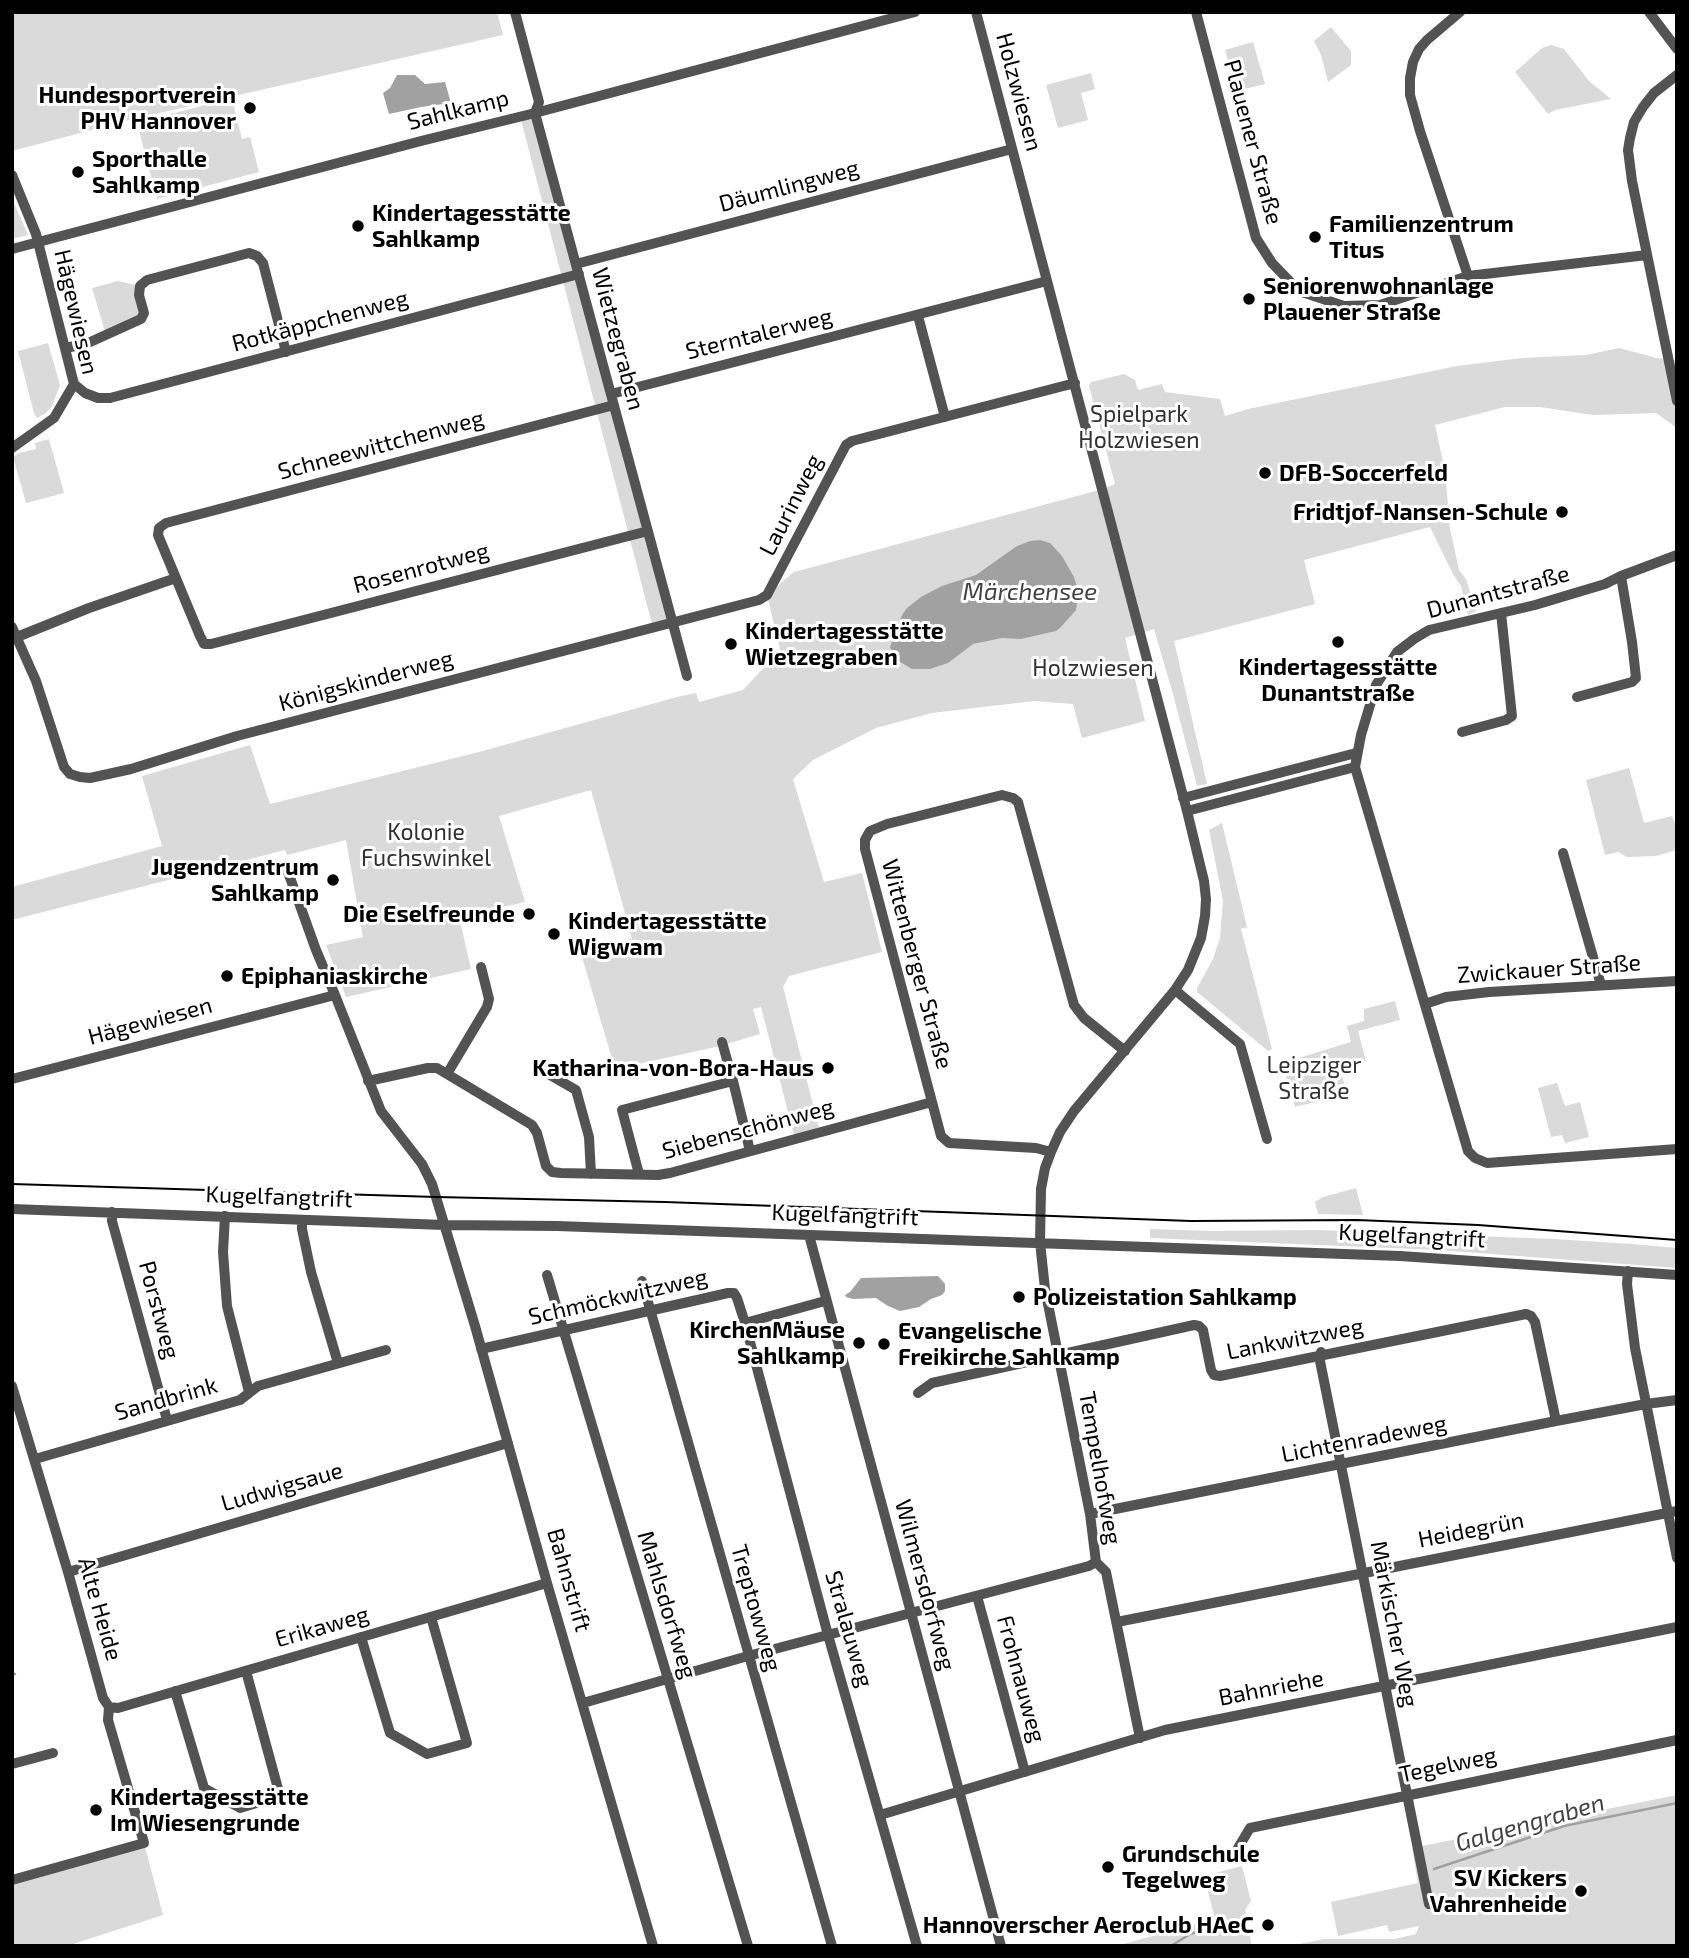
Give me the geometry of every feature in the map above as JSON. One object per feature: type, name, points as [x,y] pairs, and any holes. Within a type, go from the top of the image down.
[{"type":"street","name":"Wietzegraben","points":[[515,12],[539,102],[536,113],[687,676]]},
{"type":"street","name":"Sahlkamp","points":[[12,249],[915,12]]},
{"type":"street","name":"Holzwiesen","points":[[976,12],[1204,881],[1205,916],[1195,957],[1175,990],[1074,1111],[1060,1132],[1051,1152],[1041,1189],[1040,1242]]},
{"type":"street","name":"Plauener Straße","points":[[1196,12],[1256,238],[1272,263],[1299,291],[1343,306],[1380,305],[1468,276],[1647,256]]},
{"type":"street","points":[[1460,12],[1419,49],[1413,62],[1410,95],[1468,276]]},
{"type":"street","points":[[1649,12],[1677,49]]},
{"type":"street","points":[[1677,75],[1654,93],[1643,107],[1634,122],[1629,150],[1631,174],[1677,401]]},
{"type":"street","name":"Däumlingweg","points":[[577,269],[1012,149]]},
{"type":"street","name":"Hägewiesen","points":[[12,175],[38,242],[74,384],[54,418],[12,448]]},
{"type":"street","points":[[66,348],[88,343],[141,319],[144,313],[139,286],[147,280],[249,253],[257,256],[263,263],[286,352]]},
{"type":"street","name":"Rotkäppchenweg","points":[[74,384],[85,393],[98,398],[110,398],[286,352],[577,269]]},
{"type":"street","name":"Sterntalerweg","points":[[611,394],[1047,281]]},
{"type":"street","points":[[918,316],[946,416]]},
{"type":"street","name":"Laurinweg","points":[[673,622],[767,596],[846,445],[852,441],[1075,383]]},
{"type":"street","name":"Schneewittchenweg","points":[[176,578],[158,535],[159,528],[166,523],[614,405]]},
{"type":"street","name":"Rosenrotweg","points":[[176,578],[204,644],[211,644],[648,531]]},
{"type":"street","name":"Dunantstraße","points":[[1355,767],[1356,753],[1376,685],[1396,652],[1414,639],[1429,630],[1595,587],[1677,555]]},
{"type":"street","points":[[1577,697],[1632,682],[1636,678],[1621,576]]},
{"type":"street","points":[[15,632],[176,578]]},
{"type":"street","points":[[1462,732],[1512,716],[1501,613]]},
{"type":"street","name":"Königskinderweg","points":[[15,632],[36,681],[64,767],[70,774],[90,778],[237,736],[673,622]]},
{"type":"street","points":[[1183,798],[1356,753]]},
{"type":"street","points":[[1187,811],[1355,767],[1468,1151],[1475,1158],[1488,1163],[1677,1149]]},
{"type":"street","name":"Wittenberger Straße","points":[[1051,1152],[1036,1148],[949,1143],[941,1136],[865,849],[865,839],[870,831],[887,824],[1002,796],[1013,797],[1018,802],[1074,1005],[1084,1018],[1125,1051]]},
{"type":"street","points":[[1563,853],[1601,985]]},
{"type":"street","points":[[288,872],[316,950],[381,1111],[428,1175],[444,1225]]},
{"type":"street","points":[[447,1074],[486,1007],[488,999],[481,967]]},
{"type":"street","name":"Zwickauer Straße","points":[[1424,1004],[1446,997],[1489,992],[1677,981]]},
{"type":"street","points":[[1175,990],[1240,1044],[1267,1139]]},
{"type":"street","name":"Hägewiesen","points":[[12,1079],[335,995]]},
{"type":"street","points":[[722,1042],[750,1151]]},
{"type":"street","name":"Siebenschönweg","points":[[368,1081],[437,1068],[532,1125],[547,1166],[552,1172],[591,1174],[670,1173],[932,1102]]},
{"type":"street","points":[[550,1075],[576,1090],[589,1137],[591,1174]]},
{"type":"street","points":[[639,1174],[622,1110],[733,1081]]},
{"type":"street","name":"Kugelfangtrift","points":[[12,1209],[1400,1256],[1677,1275]]},
{"type":"street","name":"Porstweg","points":[[112,1212],[112,1221],[167,1420]]},
{"type":"street","points":[[225,1216],[222,1252],[227,1306],[249,1392]]},
{"type":"street","points":[[302,1220],[311,1272],[338,1363]]},
{"type":"street","name":"Bahnstrift","points":[[444,1225],[653,1946]]},
{"type":"street","name":"Wilmersdorfweg","points":[[808,1235],[1001,1946]]},
{"type":"street","name":"Tempelhofweg","points":[[1040,1242],[1045,1289],[1090,1514],[1096,1562],[1106,1572],[1140,1738]]},
{"type":"street","points":[[1628,1272],[1627,1284],[1634,1335],[1646,1404],[1672,1511],[1677,1558]]},
{"type":"street","name":"Mahlsdorfweg","points":[[547,1275],[748,1946]]},
{"type":"street","name":"Treptowweg","points":[[642,1281],[832,1946]]},
{"type":"street","name":"Schmöckwitzweg","points":[[481,1349],[728,1293],[734,1293],[737,1298],[745,1323]]},
{"type":"street","points":[[745,1323],[825,1301]]},
{"type":"street","name":"Lankwitzweg","points":[[918,1393],[932,1384],[1194,1325],[1203,1331],[1211,1370],[1220,1376],[1526,1314],[1535,1322],[1556,1421]]},
{"type":"street","name":"Stralauweg","points":[[745,1323],[828,1635],[917,1946]]},
{"type":"street","name":"Sandbrink","points":[[35,1459],[240,1400],[258,1387],[386,1350]]},
{"type":"street","name":"Märkischer Weg","points":[[1321,1354],[1320,1361],[1429,1904]]},
{"type":"street","name":"Alte Heide","points":[[12,1386],[103,1698],[109,1707],[108,1720],[144,1843],[12,1880]]},
{"type":"street","name":"Lichtenradeweg","points":[[1090,1514],[1556,1421],[1677,1400]]},
{"type":"street","name":"Ludwigsaue","points":[[68,1572],[508,1443]]},
{"type":"street","name":"Heidegrün","points":[[1117,1622],[1672,1511]]},
{"type":"street","points":[[583,1703],[1096,1562]]},
{"type":"street","name":"Erikaweg","points":[[109,1707],[118,1708],[547,1583]]},
{"type":"street","name":"Frohnauweg","points":[[977,1596],[1025,1772]]},
{"type":"street","points":[[361,1637],[390,1733],[427,1754],[467,1743],[431,1617]]},
{"type":"street","name":"Bahnriehe","points":[[880,1815],[1165,1730],[1677,1627]]},
{"type":"street","points":[[175,1691],[204,1788],[240,1808],[280,1796],[246,1671]]},
{"type":"street","name":"Tegelweg","points":[[1238,1847],[1250,1828],[1677,1740]]},
{"type":"street","points":[[12,1764],[53,1753]]},
{"type":"green space","points":[[12,12],[497,12],[503,35],[133,119],[12,151]]},
{"type":"green space","points":[[1331,27],[1351,51],[1351,65],[1328,82],[1321,55],[1314,41]]},
{"type":"green space","points":[[1253,42],[1265,84],[1236,91],[1225,50]]},
{"type":"green space","points":[[1551,45],[1564,49],[1589,81],[1611,99],[1555,110],[1548,114],[1515,72],[1542,48]]},
{"type":"green space","points":[[1091,73],[1095,89],[1081,93],[1088,120],[1058,128],[1046,85]]},
{"type":"green space","points":[[232,98],[242,139],[250,137],[259,172],[157,199],[137,123]]},
{"type":"green space","points":[[535,113],[673,623],[653,628],[520,116]]},
{"type":"green space","points":[[12,198],[28,235],[12,239]]},
{"type":"green space","points":[[118,281],[140,286],[144,313],[106,335],[92,288]]},
{"type":"green space","points":[[48,343],[60,385],[52,406],[37,418],[18,351]]},
{"type":"green space","points":[[1619,348],[1677,360],[1677,428],[1656,413],[1593,415],[1540,407],[1505,407],[1435,425],[1445,471],[1450,529],[1459,570],[1466,579],[1476,611],[1468,615],[1461,586],[1430,527],[1304,560],[1315,604],[1174,641],[1207,784],[1197,786],[1154,629],[1125,638],[1145,721],[1082,738],[1073,704],[1034,701],[932,713],[876,728],[813,760],[793,779],[824,882],[862,873],[882,952],[789,976],[783,987],[820,1132],[795,1139],[761,1007],[753,1009],[760,1034],[720,1046],[615,1069],[580,950],[632,939],[591,790],[499,816],[525,902],[459,917],[471,969],[346,997],[326,945],[363,937],[346,840],[287,855],[285,850],[12,920],[12,887],[162,846],[142,776],[250,745],[270,804],[479,752],[677,697],[696,693],[699,702],[743,690],[771,660],[782,657],[767,595],[794,572],[1115,484],[1089,386],[1091,382],[1124,374],[1135,380],[1138,390],[1162,384],[1165,392],[1220,399],[1225,416],[1457,366],[1522,358],[1586,355]]},
{"type":"green space","points":[[49,439],[64,493],[26,503],[13,457],[36,449],[35,443]]},
{"type":"green space","points":[[1629,768],[1644,823],[1672,816],[1677,827],[1677,850],[1656,856],[1627,857],[1618,852],[1605,855],[1586,780]]},
{"type":"green space","points":[[1222,823],[1247,927],[1241,929],[1272,1049],[1268,1051],[1197,992],[1220,938],[1223,901],[1209,830]]},
{"type":"green space","name":"Leipziger Straße","points":[[1395,1001],[1400,1020],[1358,1031],[1366,1061],[1340,1068],[1347,1094],[1295,1107],[1282,1063],[1351,1042],[1347,1026],[1364,1021],[1364,1009]]},
{"type":"green space","points":[[1557,1083],[1565,1106],[1580,1102],[1589,1137],[1565,1143],[1562,1135],[1551,1137],[1538,1088]]},
{"type":"green space","points":[[1356,1188],[1363,1215],[1318,1214],[1315,1202],[1323,1197]]},
{"type":"green space","points":[[1150,1229],[1318,1230],[1632,1244],[1677,1248],[1677,1268],[1439,1250],[1150,1238]]},
{"type":"green space","points":[[1677,1795],[1677,1946],[1289,1946],[1324,1939],[1395,1939],[1416,1934],[1419,1926],[1389,1932],[1387,1925],[1338,1936],[1331,1902],[1418,1883],[1412,1848]]},
{"type":"green space","points":[[144,1843],[163,1915],[67,1946],[12,1946],[12,1880]]},
{"type":"green space","points":[[1242,1866],[1251,1901],[1245,1910],[1252,1946],[1116,1946],[1215,1919],[1204,1876]]},
{"type":"water","points":[[397,75],[415,75],[425,84],[445,82],[451,103],[389,114],[383,93],[390,88]]},
{"type":"water","name":"Märchensee","points":[[1040,540],[1050,543],[1062,556],[1077,587],[1076,610],[1060,628],[1021,639],[1002,638],[973,644],[948,663],[930,669],[912,669],[895,659],[890,647],[907,608],[942,586],[976,575],[1017,546]]},
{"type":"water","points":[[938,1276],[945,1284],[942,1295],[919,1307],[900,1311],[876,1298],[853,1299],[845,1295],[861,1278]]},
{"type":"waterway","name":"Galgengraben","points":[[1434,1869],[1564,1826],[1677,1803]]},
{"type":"waterway","name":"Galgengraben","points":[[1171,1946],[1190,1934],[1238,1920]]},
{"type":"tram line","points":[[12,1184],[665,1202],[1191,1221],[1357,1220],[1478,1225],[1677,1240]]},
{"type":"place","name":"Hundesportverein PHV Hannover","points":[[250,108]]},
{"type":"place","name":"Sporthalle Sahlkamp","points":[[78,172]]},
{"type":"place","name":"Kindertagesstätte Sahlkamp","points":[[358,226]]},
{"type":"place","name":"Familienzentrum Titus","points":[[1315,237]]},
{"type":"place","name":"Seniorenwohnanlage Plauener Straße","points":[[1249,299]]},
{"type":"place","name":"DFB-Soccerfeld","points":[[1265,473]]},
{"type":"place","name":"Fridtjof-Nansen-Schule","points":[[1562,512]]},
{"type":"place","name":"Kindertagesstätte Dunantstraße","points":[[1338,642]]},
{"type":"place","name":"Kindertagesstätte Wietzegraben","points":[[731,644]]},
{"type":"place","name":"Jugendzentrum Sahlkamp","points":[[333,880]]},
{"type":"place","name":"Die Eselfreunde","points":[[529,914]]},
{"type":"place","name":"Kindertagesstätte Wigwam","points":[[554,934]]},
{"type":"place","name":"Epiphaniaskirche","points":[[227,976]]},
{"type":"place","name":"Katharina-von-Bora-Haus","points":[[828,1068]]},
{"type":"place","name":"Polizeistation Sahlkamp","points":[[1019,1297]]},
{"type":"place","name":"KirchenMäuse Sahlkamp","points":[[859,1343]]},
{"type":"place","name":"Evangelische Freikirche Sahlkamp","points":[[884,1344]]},
{"type":"place","name":"Kindertagesstätte Im Wiesengrunde","points":[[96,1810]]},
{"type":"place","name":"Grundschule Tegelweg","points":[[1108,1867]]},
{"type":"place","name":"SV Kickers Vahrenheide","points":[[1581,1891]]},
{"type":"place","name":"Hannoverscher Aeroclub HAeC","points":[[1268,1925]]},
{"type":"park label","name":"Spielpark Holzwiesen","points":[[1139,427]]},
{"type":"park label","name":"Kolonie Fuchswinkel","points":[[426,845]]}]
